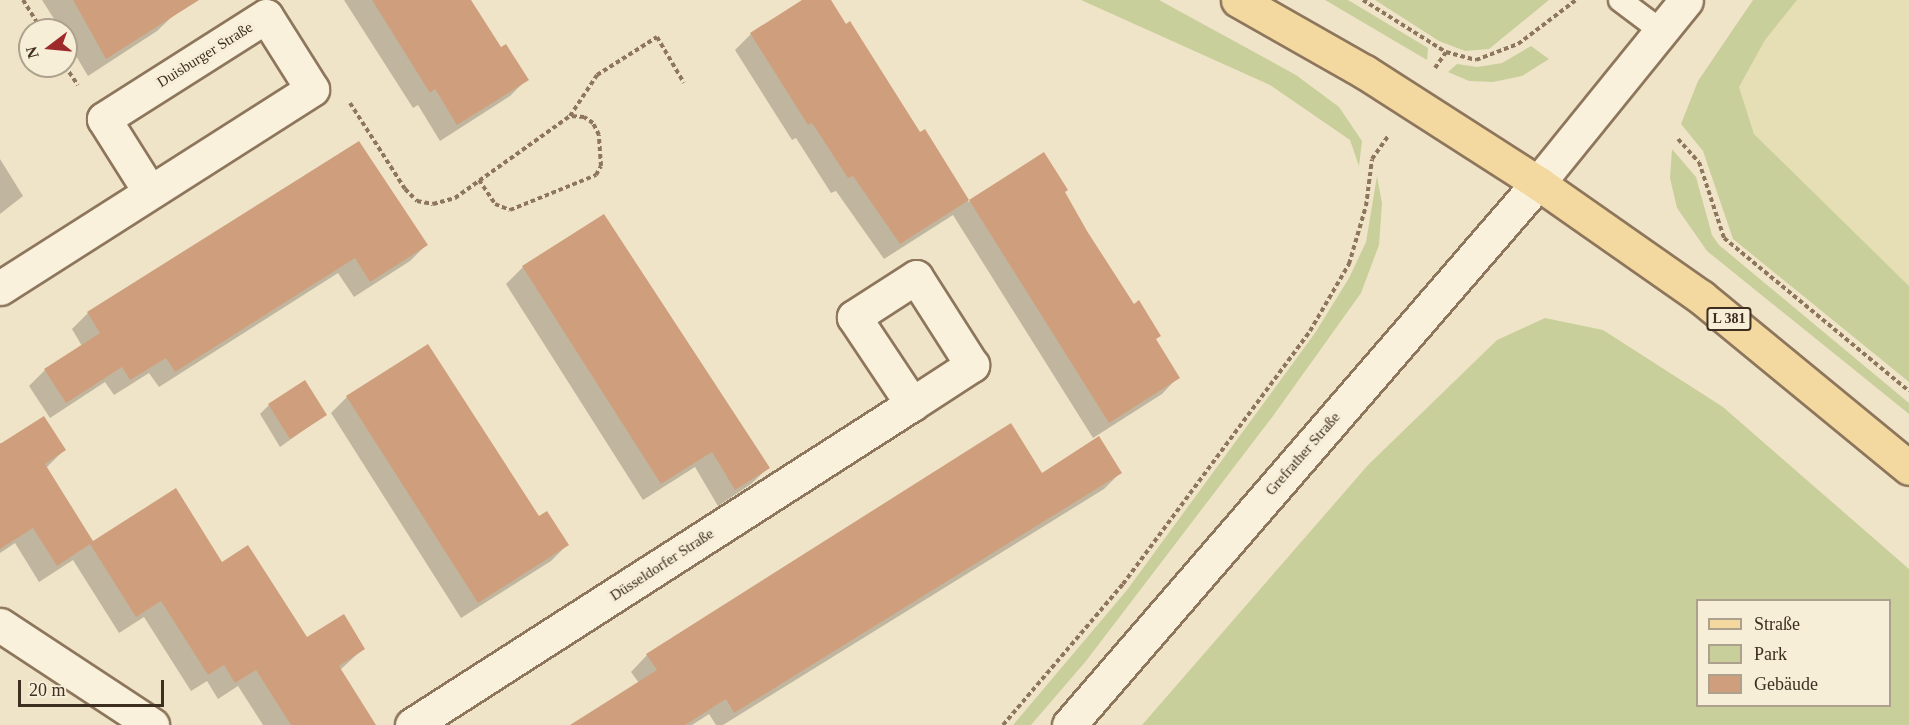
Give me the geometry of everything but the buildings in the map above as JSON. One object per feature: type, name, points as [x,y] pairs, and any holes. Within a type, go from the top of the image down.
[{"type":"main road","name":"L 381","points":[[1238,0],[1411,102],[1538,183],[1701,297],[1909,468]]},
{"type":"street","name":"Grefrather Straße","points":[[1070,725],[1538,183],[1686,0]]},
{"type":"street","name":"Duisburger Straße","points":[[150,192],[104,119],[124,106],[266,16],[312,89]]},
{"type":"street","points":[[0,288],[312,89]]},
{"type":"street","name":"Düsseldorfer Straße","points":[[411,725],[912,404]]},
{"type":"street","points":[[0,625],[152,725]]},
{"type":"lane","points":[[1620,0],[1660,30]]},
{"type":"path","points":[[23,0],[34,18]]},
{"type":"path","points":[[1363,0],[1446,52],[1476,60],[1503,52],[1576,0]]},
{"type":"path","points":[[312,89],[346,98],[405,189],[417,201],[446,202],[570,116],[597,75],[657,37],[684,83]]},
{"type":"path","points":[[1003,725],[1123,584],[1310,331],[1349,264],[1366,206],[1372,159],[1446,52]]},
{"type":"path","points":[[479,180],[495,204],[510,210],[596,175],[600,166],[599,135],[593,123],[584,117],[570,116]]},
{"type":"path","points":[[1678,139],[1699,162],[1724,238],[1909,391]]},
{"type":"shaded area","points":[[1797,0],[1909,0],[1909,286],[1754,134],[1739,87],[1765,40]]},
{"type":"green space","points":[[1081,0],[1159,0],[1296,75],[1339,107],[1362,141],[1359,166],[1350,140],[1270,85]]},
{"type":"green space","points":[[1325,0],[1348,0],[1428,48],[1427,60]]},
{"type":"green space","points":[[1375,0],[1549,0],[1489,49],[1465,51],[1439,41]]},
{"type":"green space","points":[[1753,0],[1797,0],[1765,40],[1739,87],[1754,134],[1909,286],[1909,382],[1733,239],[1703,151],[1681,124],[1698,81]]},
{"type":"green space","points":[[1531,46],[1549,59],[1522,76],[1493,82],[1469,81],[1448,72],[1457,64],[1477,67],[1502,63]]},
{"type":"green space","points":[[1672,149],[1696,177],[1712,235],[1719,245],[1909,403],[1909,414],[1707,251],[1677,208],[1670,178]]},
{"type":"green space","points":[[1377,176],[1382,203],[1379,245],[1361,293],[1273,416],[1086,661],[1031,725],[1013,725],[1127,590],[1315,333],[1349,278],[1366,242]]},
{"type":"green space","points":[[1545,318],[1603,330],[1723,407],[1909,569],[1909,725],[1142,725],[1368,465],[1497,340]]}]
